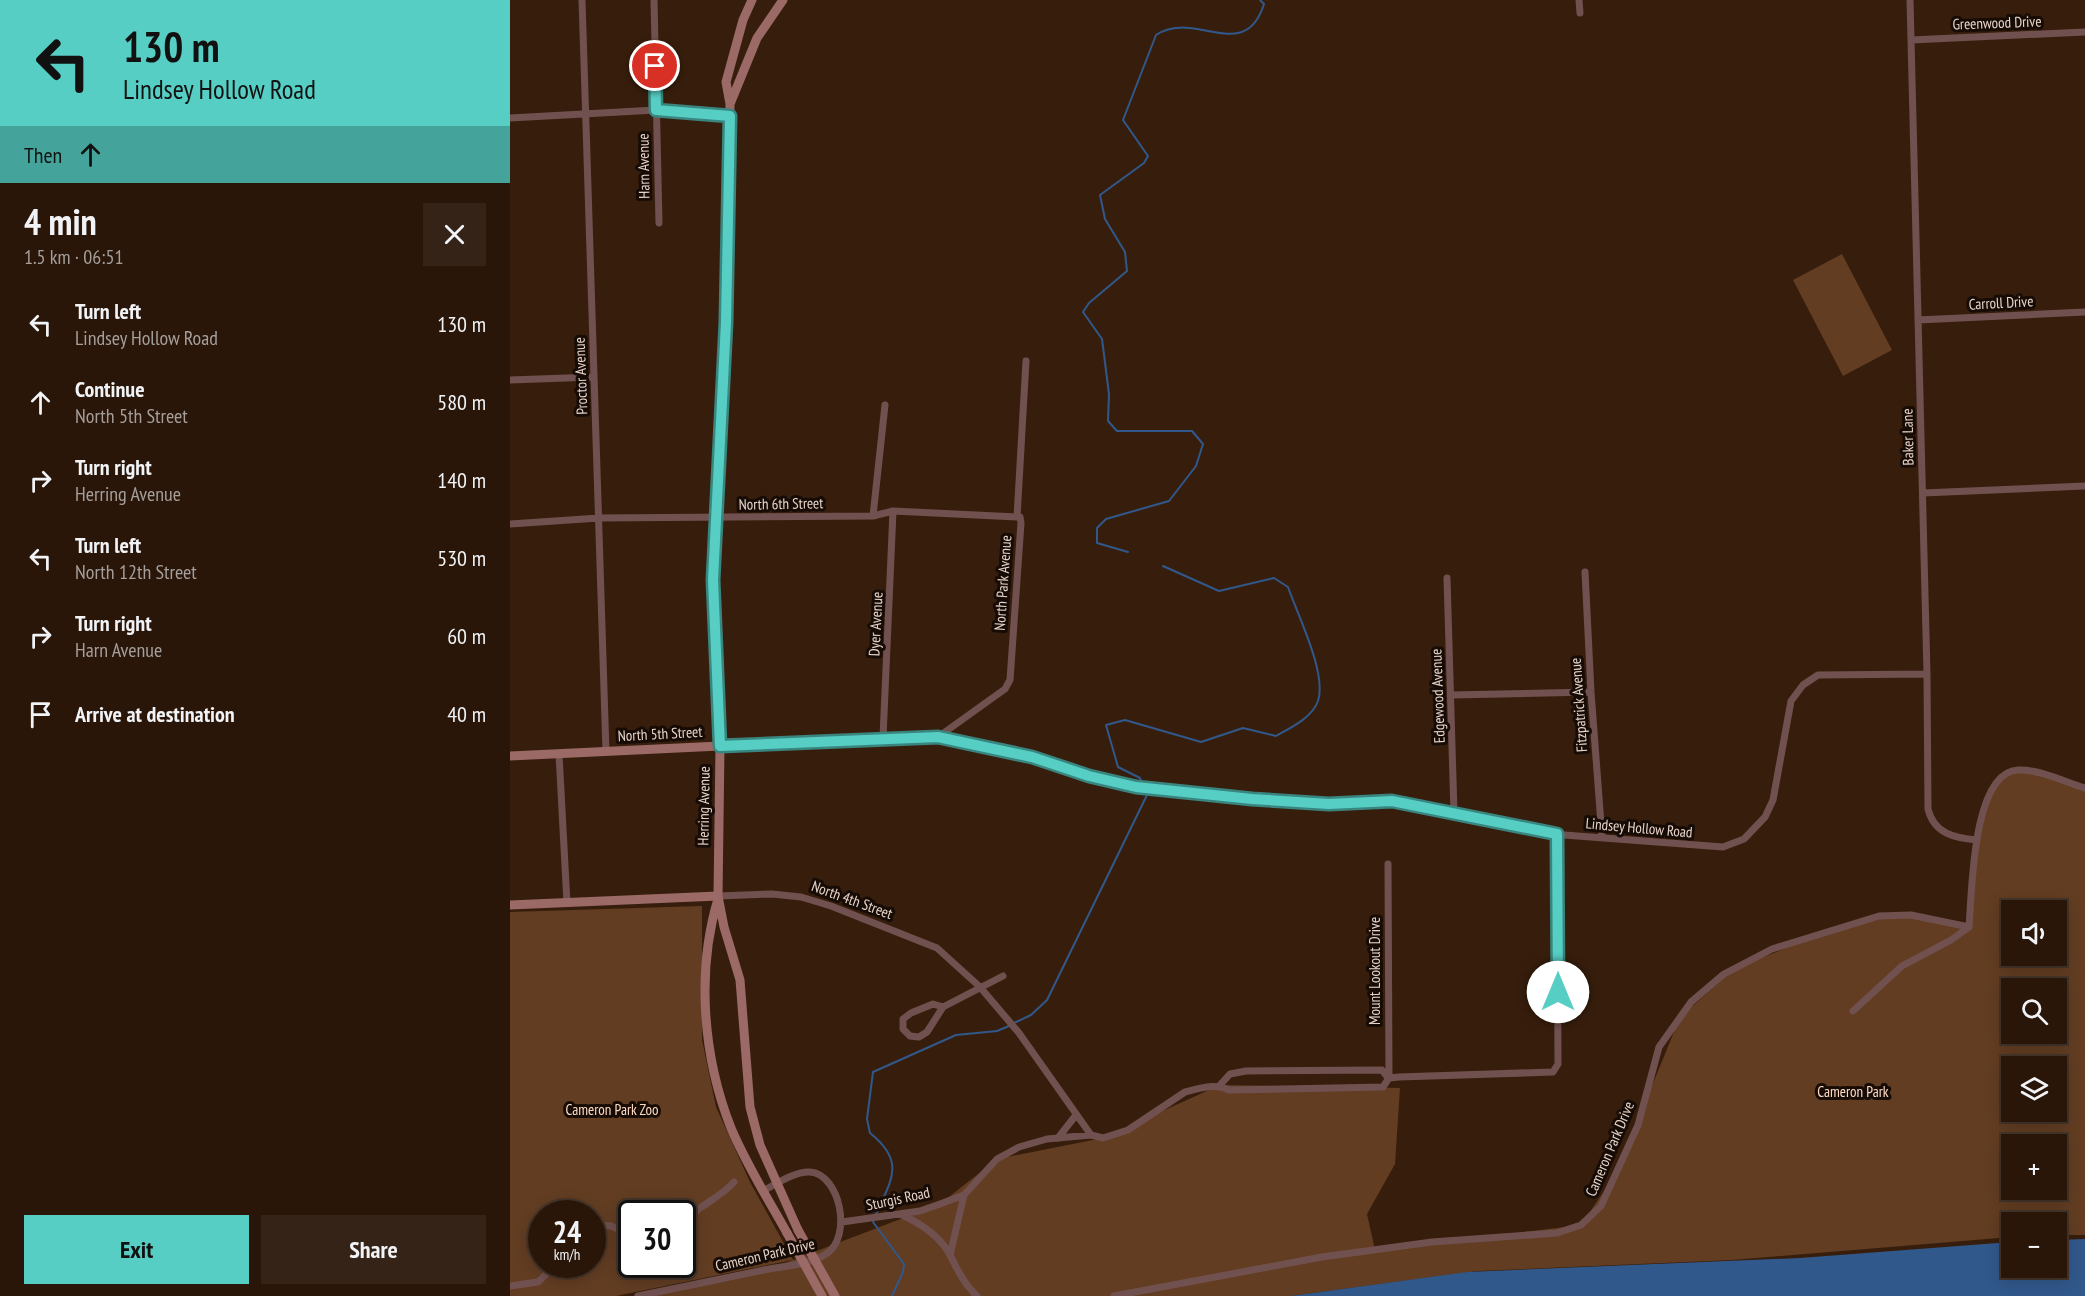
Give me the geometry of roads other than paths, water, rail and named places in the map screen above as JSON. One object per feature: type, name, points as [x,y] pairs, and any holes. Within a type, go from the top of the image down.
[{"type":"main road","name":"Herring Avenue","points":[[752,0],[743,20],[726,81],[730,104],[726,322],[713,580],[720,746],[718,896],[724,927],[740,980],[750,1107],[760,1145],[798,1230],[835,1296]]},
{"type":"main road","name":"Herring Avenue","points":[[730,104],[757,38],[783,0]]},
{"type":"main road","name":"North 5th Street","points":[[510,756],[720,746]]},
{"type":"main road","name":"Herring Avenue","points":[[718,896],[709,928],[705,972],[710,1053],[722,1103],[732,1130],[763,1191],[822,1296]]},
{"type":"main road","name":"North 4th Street","points":[[510,905],[718,896]]},
{"type":"street","name":"Proctor Avenue","points":[[582,0],[606,752]]},
{"type":"street","name":"Harn Avenue","points":[[654,0],[658,222]]},
{"type":"street","points":[[1579,0],[1580,13]]},
{"type":"street","name":"Baker Lane","points":[[1910,0],[1929,815],[1946,834],[1977,840]]},
{"type":"street","name":"Greenwood Drive","points":[[1911,40],[2085,32]]},
{"type":"street","points":[[510,118],[585,116],[656,110],[730,116]]},
{"type":"street","name":"Carroll Drive","points":[[1918,320],[2085,312]]},
{"type":"street","name":"North Park Avenue","points":[[938,737],[1009,684],[1021,523],[1020,517],[1017,517],[1026,361]]},
{"type":"street","points":[[510,380],[594,377]]},
{"type":"street","points":[[873,516],[885,405]]},
{"type":"street","points":[[1923,494],[2085,486]]},
{"type":"street","name":"North 6th Street","points":[[510,524],[599,518],[716,519],[873,516],[893,511],[1017,517]]},
{"type":"street","name":"Dyer Avenue","points":[[883,737],[893,511]]},
{"type":"street","name":"Fitzpatrick Avenue","points":[[1585,572],[1602,837]]},
{"type":"street","name":"Edgewood Avenue","points":[[1447,578],[1454,813]]},
{"type":"street","name":"Lindsey Hollow Road","points":[[883,737],[938,737],[1032,757],[1089,776],[1136,787],[1233,798],[1329,804],[1392,801],[1557,834],[1664,845],[1723,847],[1734,844],[1753,832],[1770,809],[1790,708],[1803,685],[1818,675],[1927,674]]},
{"type":"street","points":[[1451,695],[1591,692]]},
{"type":"street","name":"North 5th Street","points":[[720,746],[883,737]]},
{"type":"street","points":[[559,754],[567,903]]},
{"type":"street","points":[[1853,1011],[1902,966],[1951,940],[1969,927],[1977,840],[1992,785],[2006,772],[2025,770],[2085,788]]},
{"type":"street","name":"Sturgis Road","points":[[1389,1078],[1549,1074],[1558,1064],[1557,834]]},
{"type":"street","name":"Mount Lookout Drive","points":[[1388,864],[1389,1078]]},
{"type":"street","name":"North 4th Street","points":[[718,896],[772,894],[801,897],[831,906],[937,948],[980,987],[1019,1033],[1091,1135]]},
{"type":"street","name":"Cameron Park Drive","points":[[1114,1296],[1322,1257],[1432,1242],[1557,1233],[1575,1228],[1588,1220],[1601,1206],[1643,1110],[1659,1047],[1691,1002],[1724,974],[1772,949],[1879,916],[1911,915],[1969,927]]},
{"type":"street","points":[[943,1007],[933,1004],[911,1012],[903,1019],[903,1029],[910,1036],[920,1037],[927,1032],[943,1007],[1003,976]]},
{"type":"street","name":"Sturgis Road","points":[[842,1222],[920,1211],[964,1195],[997,1159],[1018,1147],[1058,1138],[1091,1135],[1103,1138],[1128,1130],[1185,1092],[1220,1085],[1230,1074],[1246,1071],[1382,1070],[1389,1078]]},
{"type":"street","name":"Sturgis Road","points":[[1220,1085],[1229,1090],[1383,1087],[1389,1078]]},
{"type":"street","points":[[1058,1138],[1076,1115]]},
{"type":"street","points":[[763,1191],[802,1172],[813,1172],[822,1177],[835,1197],[842,1222]]},
{"type":"street","points":[[696,1209],[724,1193],[734,1182]]},
{"type":"street","points":[[950,1255],[964,1195]]},
{"type":"street","points":[[900,1214],[935,1236],[950,1255],[966,1284],[977,1296]]},
{"type":"street","name":"Cameron Park Drive","points":[[638,1296],[814,1259],[827,1254],[836,1244],[841,1235],[842,1222]]},
{"type":"street","points":[[510,1286],[538,1282],[542,1278]]},
{"type":"water","points":[[2085,1239],[2085,1296],[1291,1296],[1467,1272],[1800,1258],[2001,1243],[2001,1278],[2067,1278],[2067,1240]]},
{"type":"waterway","points":[[1128,552],[1097,543],[1097,528],[1106,519],[1169,501],[1196,466],[1203,444],[1192,431],[1117,431],[1108,421],[1109,394],[1102,339],[1083,312],[1089,303],[1127,271],[1125,252],[1105,219],[1100,195],[1144,163],[1148,156],[1123,120],[1156,35],[1170,29],[1186,28],[1231,34],[1244,31],[1255,22],[1264,4],[1260,0]]},
{"type":"waterway","points":[[1143,786],[1140,778],[1118,767],[1106,725],[1125,720],[1201,742],[1243,728],[1276,736],[1311,713],[1318,701],[1320,689],[1315,660],[1288,587],[1274,578],[1219,591],[1163,566]]},
{"type":"waterway","points":[[1014,1023],[1031,1015],[1047,1000],[1147,795],[1146,791]]},
{"type":"waterway","points":[[892,1296],[903,1272],[904,1264],[873,1222],[892,1175],[889,1155],[882,1144],[870,1133],[867,1119],[873,1072],[956,1035],[997,1031],[1009,1026]]},
{"type":"park label","name":"Cameron Park","points":[[1853,1092]]},
{"type":"park label","name":"Cameron Park Zoo","points":[[612,1110]]}]
